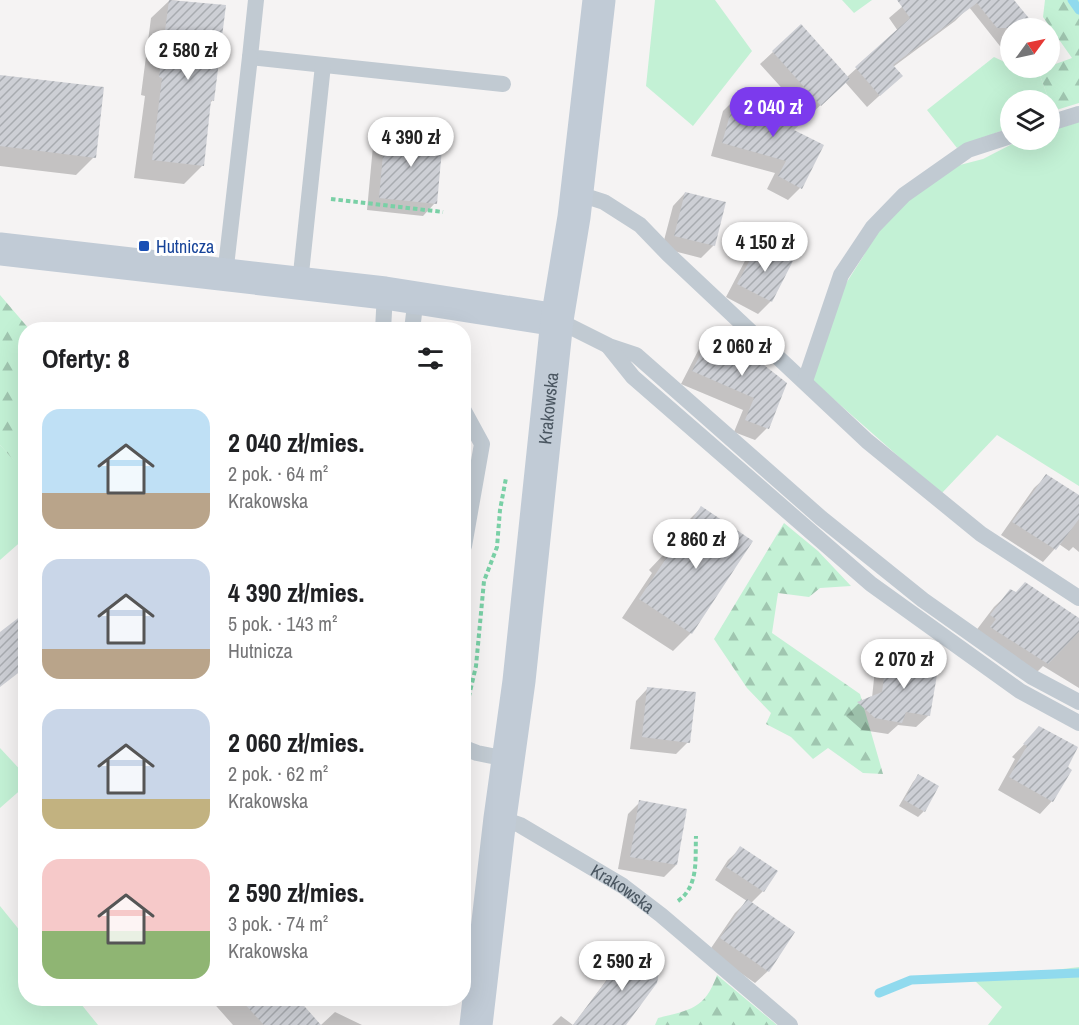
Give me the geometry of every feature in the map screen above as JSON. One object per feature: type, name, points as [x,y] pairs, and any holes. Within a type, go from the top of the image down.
[{"type":"main road","name":"Krakowska","points":[[471,1009],[519,681],[557,320],[576,193],[599,0]]},
{"type":"main road","points":[[0,249],[401,295],[557,320]]},
{"type":"lane","points":[[225,275],[256,0]]},
{"type":"lane","points":[[250,57],[503,84]]},
{"type":"lane","points":[[300,283],[323,65]]},
{"type":"lane","points":[[1060,120],[1079,114]]},
{"type":"lane","points":[[805,381],[841,275],[873,226],[904,195],[968,150],[1000,140]]},
{"type":"lane","points":[[576,193],[604,202],[640,225],[867,441],[981,534],[1079,598]]},
{"type":"lane","points":[[387,322],[401,295]]},
{"type":"lane","points":[[401,295],[409,322]]},
{"type":"lane","points":[[557,320],[609,346],[636,356],[821,518],[923,600],[1032,677],[1079,702]]},
{"type":"lane","points":[[609,346],[633,377],[871,584],[1020,691],[1079,723]]},
{"type":"lane","points":[[471,424],[482,444],[471,506]]},
{"type":"lane","points":[[471,750],[507,759]]},
{"type":"lane","name":"Krakowska","points":[[500,818],[520,825],[623,886],[661,915],[790,1025]]},
{"type":"path","points":[[309,196],[443,212]]},
{"type":"path","points":[[471,687],[476,666],[484,581],[497,547],[500,510],[508,467]]},
{"type":"path","points":[[661,915],[685,896],[695,876],[696,836]]},
{"type":"green space","points":[[655,0],[715,0],[752,51],[693,126],[646,86]]},
{"type":"green space","points":[[842,0],[872,0],[854,13]]},
{"type":"green space","points":[[1045,0],[1079,0],[1079,103],[1060,109],[1060,90],[1045,90],[1041,78],[1060,78],[1060,62],[1072,58],[1060,41],[1060,18],[1043,17]]},
{"type":"green space","points":[[994,57],[1000,60],[1000,78],[1041,78],[1045,90],[1000,90],[1000,131],[957,148],[927,110]]},
{"type":"green space","points":[[1079,121],[1079,486],[997,435],[941,494],[812,380],[845,285],[871,240],[899,207],[956,166],[983,159],[1001,150],[1060,150],[1060,126]]},
{"type":"green space","points":[[0,295],[23,322],[18,322],[18,465],[0,445]]},
{"type":"green space","points":[[0,445],[18,464],[18,544],[0,560]]},
{"type":"green space","points":[[784,523],[818,551],[851,586],[820,588],[809,597],[778,593],[772,633],[860,694],[883,774],[863,773],[828,748],[813,759],[791,737],[766,724],[771,713],[747,688],[714,639]]},
{"type":"green space","points":[[0,748],[18,767],[18,792],[0,808]]},
{"type":"green space","points":[[0,906],[18,928],[18,1006],[83,1006],[98,1025],[0,1025]]},
{"type":"green space","points":[[1079,967],[1079,1025],[988,1025],[1002,1007],[974,980]]},
{"type":"green space","points":[[717,975],[777,1025],[655,1025],[658,1018],[695,1006],[707,995]]},
{"type":"building","points":[[169,0],[226,5],[214,101],[211,100],[204,166],[152,160],[162,78],[159,77]]},
{"type":"building","points":[[897,0],[1014,0],[1029,18],[1000,18],[1000,28],[997,28],[977,3],[893,65],[903,76],[880,96],[855,67],[910,18]]},
{"type":"building","points":[[801,24],[850,79],[821,106],[772,51]]},
{"type":"building","points":[[0,75],[104,87],[96,158],[0,146]]},
{"type":"building","points":[[735,97],[808,117],[794,130],[824,145],[802,189],[778,176],[786,161],[722,143]]},
{"type":"building","points":[[385,132],[443,138],[437,204],[379,198]]},
{"type":"building","points":[[685,192],[726,202],[715,246],[674,236]]},
{"type":"building","points":[[759,243],[793,261],[772,302],[737,284]]},
{"type":"building","points":[[712,332],[733,341],[787,383],[769,429],[745,420],[754,398],[692,371]]},
{"type":"building","points":[[1046,474],[1079,495],[1079,519],[1056,550],[1012,522]]},
{"type":"building","points":[[701,506],[753,541],[692,634],[639,599],[669,554],[666,551],[684,532]]},
{"type":"building","points":[[1025,582],[1079,618],[1079,632],[1048,664],[990,627],[996,619],[990,615],[1010,589],[1016,592]]},
{"type":"building","points":[[18,618],[18,673],[0,687],[0,632]]},
{"type":"building","points":[[887,655],[939,663],[930,716],[906,712],[902,723],[875,718],[857,702],[882,692]]},
{"type":"building","points":[[647,687],[696,692],[690,743],[642,737]]},
{"type":"building","points":[[1039,726],[1078,747],[1068,767],[1072,770],[1053,802],[1009,777],[1027,746],[1023,744]]},
{"type":"building","points":[[918,774],[939,786],[925,812],[904,800]]},
{"type":"building","points":[[639,800],[687,809],[677,865],[630,857]]},
{"type":"building","points":[[740,846],[778,871],[764,892],[726,867]]},
{"type":"building","points":[[747,899],[795,932],[769,972],[720,938]]},
{"type":"building","points":[[632,947],[660,967],[657,983],[626,1025],[573,1025]]},
{"type":"building","points":[[246,1006],[304,1006],[321,1025],[264,1025]]},
{"type":"waterway","points":[[1072,0],[1079,10]]},
{"type":"waterway","points":[[879,993],[911,980],[1079,973]]},
{"type":"place","name":"Hutnicza","points":[[144,246]]}]
